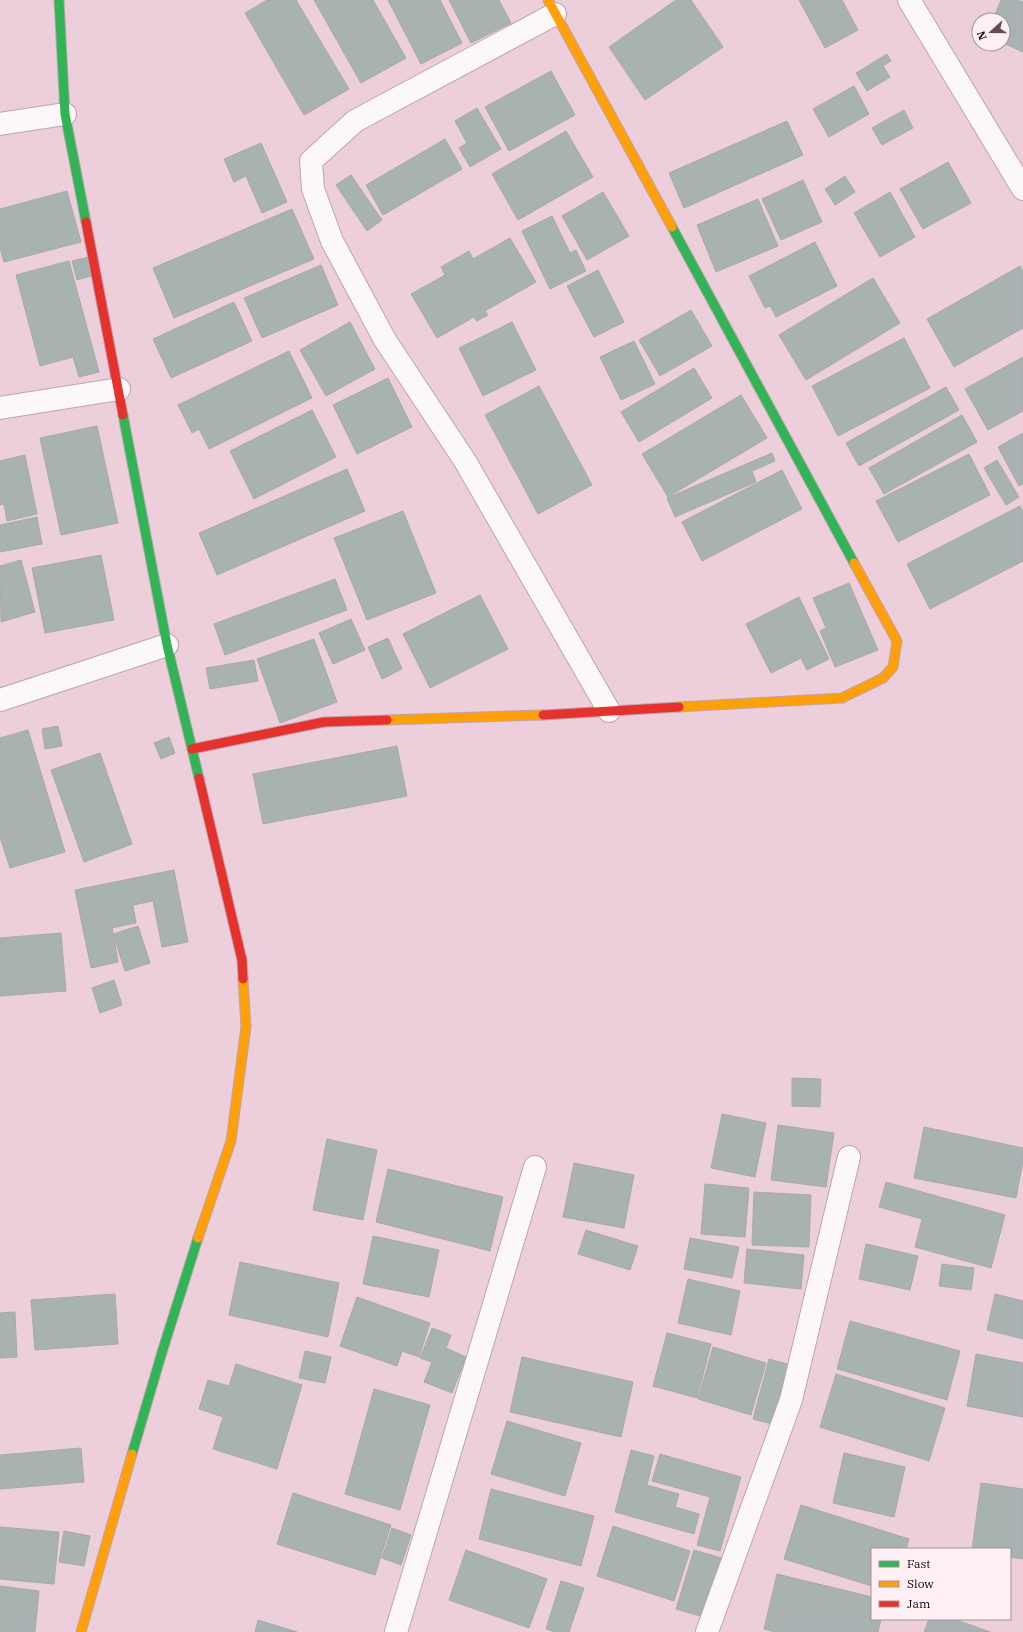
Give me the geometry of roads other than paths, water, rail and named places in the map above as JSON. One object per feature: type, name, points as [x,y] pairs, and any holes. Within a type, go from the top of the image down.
[{"type":"street","points":[[59,0],[65,114],[167,645],[242,960],[246,1027],[231,1141],[192,1255],[163,1349],[81,1632]]},
{"type":"street","points":[[909,0],[1023,189]]},
{"type":"street","points":[[192,749],[324,722],[564,714],[842,698],[883,678],[893,667],[897,641],[551,7],[355,121],[311,161],[313,188],[332,241],[384,340],[465,461],[609,711]]},
{"type":"street","points":[[0,124],[65,114]]},
{"type":"street","points":[[0,408],[119,389]]},
{"type":"street","points":[[0,700],[167,645]]},
{"type":"street","points":[[707,1632],[791,1400],[849,1157]]},
{"type":"street","points":[[396,1632],[535,1167]]}]
